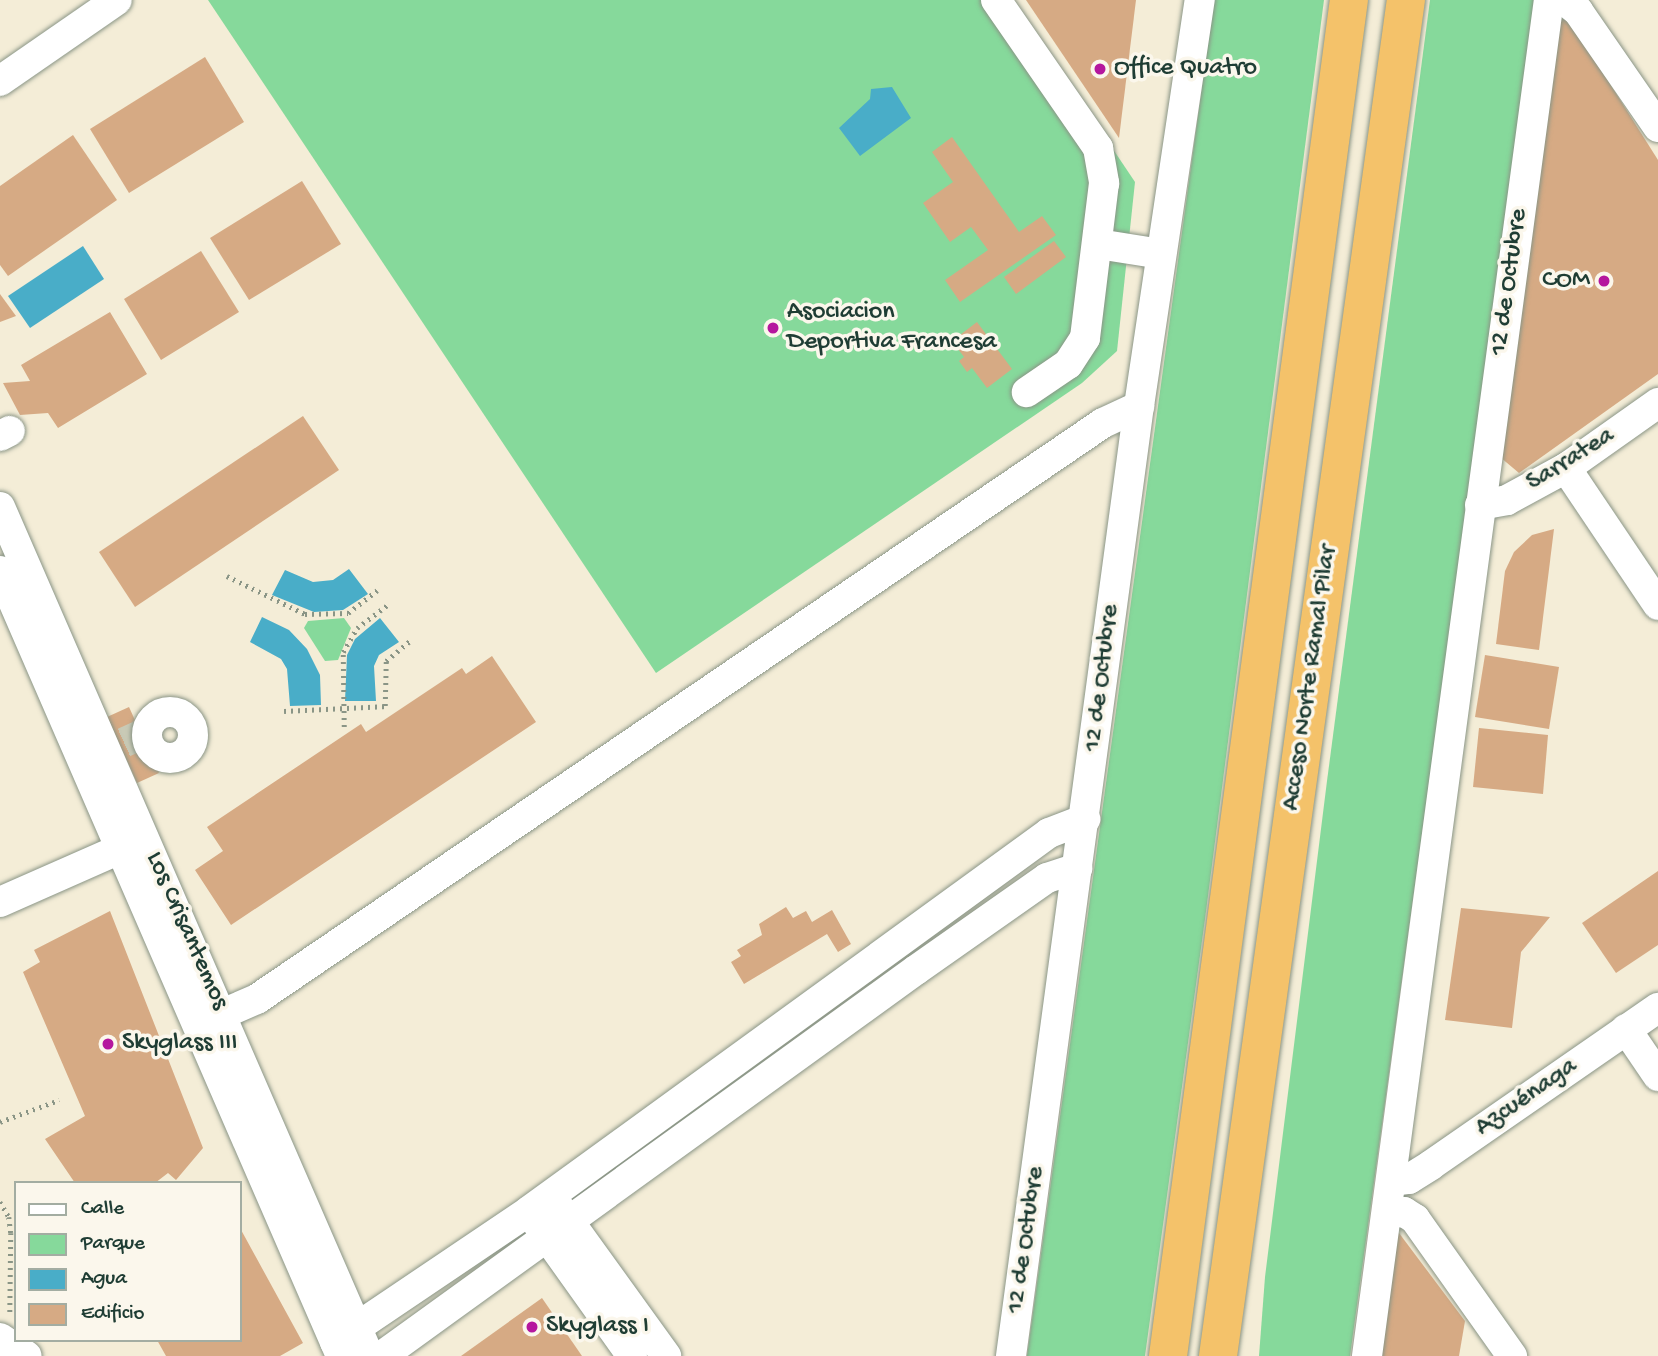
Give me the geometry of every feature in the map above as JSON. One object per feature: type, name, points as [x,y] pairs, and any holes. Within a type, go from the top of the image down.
[{"type":"highway","name":"Acceso Norte Ramal Pilar","points":[[1168,1356],[1349,0]]},
{"type":"highway","name":"Acceso Norte Ramal Pilar","points":[[1218,1356],[1406,0]]},
{"type":"highway","points":[[1244,1356],[1259,1048]]},
{"type":"highway","points":[[1161,1356],[1177,1289]]},
{"type":"street","points":[[0,81],[117,0]]},
{"type":"street","points":[[996,0],[1098,148],[1104,206],[1085,338],[1068,365],[1027,392]]},
{"type":"street","name":"12 de Octubre","points":[[1011,1356],[1139,406],[1199,0]]},
{"type":"street","name":"12 de Octubre","points":[[1367,1356],[1549,0]]},
{"type":"street","points":[[1564,0],[1578,11],[1658,127]]},
{"type":"street","points":[[1098,244],[1161,254]]},
{"type":"street","name":"Sarratea","points":[[1480,505],[1507,500],[1566,468],[1658,403]]},
{"type":"street","points":[[211,1019],[257,999],[1102,423],[1139,406]]},
{"type":"street","points":[[1566,468],[1658,605]]},
{"type":"street","name":"Los Crisantemos","points":[[0,507],[25,597]]},
{"type":"street","name":"Los Crisantemos","points":[[0,571],[25,597],[126,761],[211,1019],[351,1346]]},
{"type":"street","name":"Los Crisantemos","points":[[126,761],[120,849],[211,1019]]},
{"type":"street","points":[[351,1346],[539,1203],[895,942],[1049,833],[1085,819]]},
{"type":"street","points":[[0,902],[120,849]]},
{"type":"street","points":[[383,1356],[916,970],[1047,878],[1077,868]]},
{"type":"street","points":[[895,942],[916,970]]},
{"type":"street","name":"Azcuénaga","points":[[1392,1181],[1409,1179],[1431,1165],[1658,1008]]},
{"type":"street","points":[[1626,1029],[1658,1076]]},
{"type":"street","points":[[539,1203],[666,1356]]},
{"type":"street","points":[[1387,1213],[1404,1212],[1415,1219],[1512,1356]]},
{"type":"street","points":[[558,1228],[632,1356]]},
{"type":"path","points":[[227,576],[305,614],[348,613],[377,590]]},
{"type":"path","points":[[344,727],[343,652],[357,628],[387,605]]},
{"type":"path","points":[[284,711],[387,706],[386,661],[411,640]]},
{"type":"path","points":[[0,1122],[59,1100]]},
{"type":"path","points":[[0,1202],[9,1217],[11,1233],[5,1326]]},
{"type":"green space","name":"Asociacion Deportiva Francesa","points":[[208,0],[1013,0],[1135,182],[1117,351],[1082,383],[656,673]]},
{"type":"green space","points":[[1214,0],[1324,0],[1205,919],[1145,1356],[1027,1356]]},
{"type":"green space","points":[[1430,0],[1537,0],[1350,1356],[1259,1356],[1265,1277],[1327,781]]},
{"type":"green space","points":[[344,618],[351,628],[338,660],[325,661],[304,628],[308,621]]},
{"type":"water","points":[[892,87],[911,118],[860,156],[839,128],[870,99],[871,89]]},
{"type":"water","points":[[83,246],[104,279],[30,328],[8,296]]},
{"type":"water","points":[[349,569],[368,594],[343,610],[314,612],[272,595],[285,570],[313,582],[333,580]]},
{"type":"water","points":[[262,617],[289,630],[307,649],[320,675],[321,705],[290,706],[287,669],[281,659],[250,642]]},
{"type":"water","points":[[380,618],[399,642],[379,655],[374,666],[376,701],[345,701],[347,655],[355,639]]},
{"type":"building","name":"Office Quatro","points":[[1026,0],[1136,0],[1119,138]]},
{"type":"building","points":[[1557,17],[1571,22],[1658,160],[1658,374],[1519,473],[1500,457]]},
{"type":"building","points":[[205,57],[244,122],[129,193],[90,129]]},
{"type":"building","points":[[73,135],[117,200],[8,276],[0,265],[0,186]]},
{"type":"building","points":[[952,137],[1019,232],[1042,216],[1056,235],[960,302],[945,280],[988,250],[971,227],[950,242],[923,203],[953,182],[932,152]]},
{"type":"building","points":[[302,181],[341,244],[249,300],[210,238]]},
{"type":"building","points":[[1054,241],[1066,257],[1016,294],[1004,277]]},
{"type":"building","points":[[201,251],[239,312],[161,360],[124,299]]},
{"type":"building","points":[[0,294],[16,316],[0,322]]},
{"type":"building","points":[[110,312],[147,374],[58,428],[48,413],[20,415],[3,383],[30,381],[21,365]]},
{"type":"building","points":[[977,322],[1012,369],[987,388],[972,368],[967,372],[959,361],[964,357],[952,341]]},
{"type":"building","points":[[303,416],[339,470],[135,607],[99,552]]},
{"type":"building","points":[[1554,529],[1539,650],[1496,644],[1505,571],[1514,552],[1532,535]]},
{"type":"building","points":[[1485,655],[1559,667],[1549,729],[1475,717]]},
{"type":"building","points":[[492,656],[536,722],[231,925],[195,870],[223,851],[207,827],[361,724],[366,732],[462,668],[466,674]]},
{"type":"building","points":[[129,707],[159,773],[137,783],[107,717]]},
{"type":"building","points":[[1479,728],[1548,735],[1543,794],[1473,787]]},
{"type":"building","points":[[1658,871],[1658,945],[1616,973],[1582,923]]},
{"type":"building","points":[[786,907],[793,918],[806,911],[812,922],[832,910],[851,944],[838,952],[827,934],[744,984],[731,962],[741,956],[737,950],[762,935],[759,924]]},
{"type":"building","points":[[1461,908],[1550,917],[1521,952],[1512,1028],[1445,1020]]},
{"type":"building","name":"Skyglass III","points":[[110,911],[203,1148],[176,1180],[168,1173],[158,1181],[74,1181],[45,1139],[85,1116],[23,972],[40,962],[34,950]]},
{"type":"building","points":[[242,1232],[303,1343],[280,1356],[166,1356],[158,1342],[242,1342]]},
{"type":"building","points":[[1399,1233],[1465,1321],[1459,1356],[1378,1356],[1394,1234]]},
{"type":"building","name":"Skyglass I","points":[[542,1298],[582,1356],[461,1356]]},
{"type":"tunnel","points":[[83,761],[147,732]]},
{"type":"place","name":"Office Quatro","points":[[1100,69]]},
{"type":"place","name":"COM","points":[[1604,281]]},
{"type":"place","name":"Asociacion Deportiva Francesa","points":[[773,328]]},
{"type":"place","name":"Skyglass III","points":[[108,1044]]},
{"type":"place","name":"Skyglass I","points":[[532,1327]]}]
